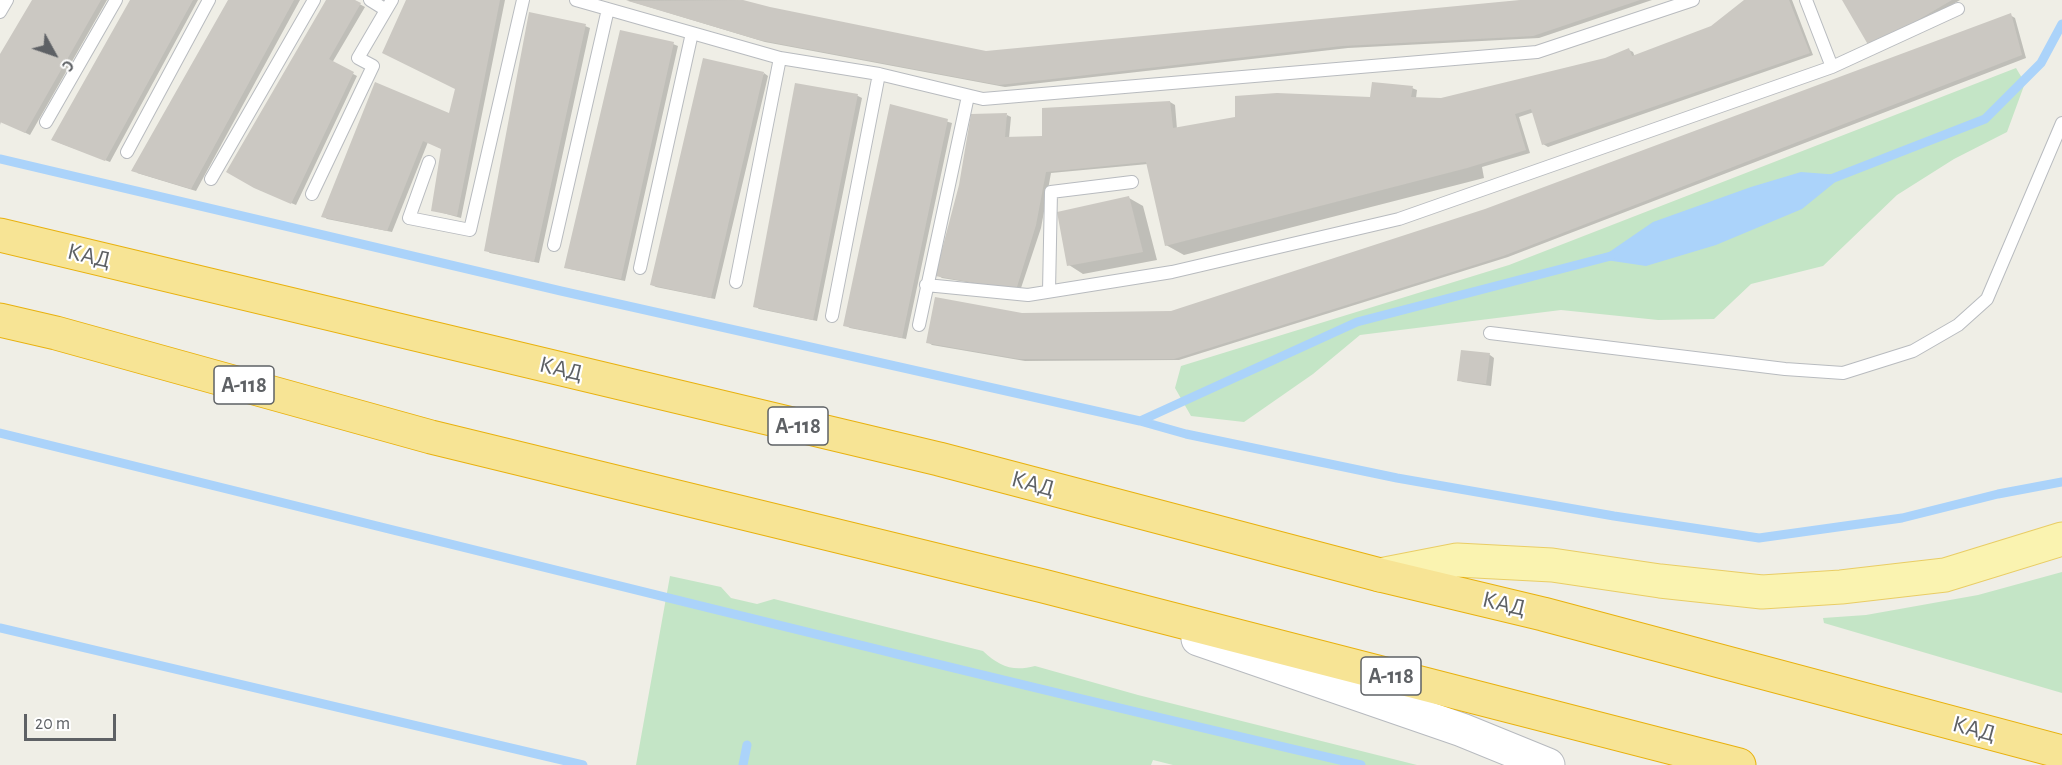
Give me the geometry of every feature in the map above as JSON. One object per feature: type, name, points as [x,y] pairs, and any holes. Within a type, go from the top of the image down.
[{"type":"highway","name":"КАД","points":[[0,235],[939,459],[1380,575],[1543,614],[2062,752]]},
{"type":"highway","name":"А-118","points":[[0,320],[56,333],[431,437],[1043,586],[1739,765]]},
{"type":"main road","points":[[1380,575],[1457,560],[1552,565],[1660,582],[1762,592],[1841,587],[1945,575],[2062,539]]},
{"type":"main road","points":[[1043,586],[1462,730],[1548,765]]},
{"type":"lane","points":[[0,12],[7,0]]},
{"type":"lane","points":[[46,122],[116,0]]},
{"type":"lane","points":[[127,152],[209,0]]},
{"type":"lane","points":[[211,179],[314,0]]},
{"type":"lane","points":[[312,194],[373,66],[358,58],[389,5],[370,0]]},
{"type":"lane","points":[[429,162],[409,218],[470,230],[523,0]]},
{"type":"lane","points":[[576,0],[780,58],[879,74],[983,99],[1537,52],[1693,0]]},
{"type":"lane","points":[[1806,0],[1832,67]]},
{"type":"lane","points":[[554,245],[608,9]]},
{"type":"lane","points":[[926,285],[1028,295],[1172,272],[1398,219],[1832,67],[1958,9]]},
{"type":"lane","points":[[640,268],[692,33]]},
{"type":"lane","points":[[736,282],[780,58]]},
{"type":"lane","points":[[832,316],[879,74]]},
{"type":"lane","points":[[918,325],[968,96]]},
{"type":"lane","points":[[1490,333],[1785,369],[1843,373],[1913,351],[1958,325],[1987,299],[2062,123]]},
{"type":"lane","points":[[1050,291],[1052,192],[1132,182]]},
{"type":"green space","points":[[2016,68],[2025,83],[2007,132],[1954,159],[1897,195],[1823,266],[1751,284],[1714,319],[1658,320],[1561,310],[1360,335],[1313,374],[1244,422],[1191,416],[1175,388],[1181,366],[1509,265]]},
{"type":"green space","points":[[2062,572],[2062,693],[1824,623],[1823,618],[1866,615],[1978,595]]},
{"type":"green space","points":[[670,576],[721,587],[731,598],[757,604],[774,599],[983,651],[1000,664],[1013,668],[1035,666],[1138,695],[1417,765],[1173,765],[1153,760],[1151,765],[636,765]]},
{"type":"water","points":[[1801,172],[1840,175],[1834,183],[1802,209],[1716,245],[1646,266],[1599,259],[1653,222]]},
{"type":"building","points":[[32,0],[101,0],[25,133],[0,122],[0,54]]},
{"type":"building","points":[[130,0],[193,0],[105,161],[51,140]]},
{"type":"building","points":[[228,0],[294,0],[191,189],[131,171]]},
{"type":"building","points":[[326,0],[355,0],[361,3],[329,59],[354,72],[291,204],[254,188],[226,172]]},
{"type":"building","points":[[406,0],[500,0],[457,216],[431,211],[441,149],[423,141],[387,231],[321,217],[375,82],[449,113],[455,89],[382,53]]},
{"type":"building","points":[[743,0],[986,51],[1520,0],[1640,0],[1533,36],[1342,46],[999,85],[759,40],[628,1]]},
{"type":"building","points":[[1744,0],[1789,0],[1810,53],[1542,145],[1531,109],[1515,114],[1526,150],[1467,168],[1165,246],[1146,162],[1046,172],[1036,225],[1016,290],[935,276],[959,185],[971,114],[1007,113],[1005,137],[1042,136],[1042,108],[1170,101],[1173,128],[1235,117],[1235,96],[1277,93],[1370,97],[1372,82],[1413,86],[1411,97],[1441,98],[1605,58],[1629,48],[1632,56],[1711,26]]},
{"type":"building","points":[[1842,0],[1952,0],[1870,48]]},
{"type":"building","points":[[529,12],[586,24],[534,262],[484,251]]},
{"type":"building","points":[[2011,13],[2022,55],[1503,256],[1174,359],[1019,359],[926,343],[935,297],[1022,313],[1171,311],[1485,209]]},
{"type":"building","points":[[620,30],[674,42],[621,279],[564,268]]},
{"type":"building","points":[[703,58],[764,72],[711,298],[650,285]]},
{"type":"building","points":[[795,83],[858,94],[813,320],[753,307]]},
{"type":"building","points":[[890,104],[948,119],[902,338],[843,326]]},
{"type":"building","points":[[1129,196],[1143,252],[1067,266],[1057,212]]},
{"type":"building","points":[[1461,350],[1490,353],[1486,384],[1457,381]]},
{"type":"waterway","points":[[1831,179],[1985,119],[2041,63],[2062,24]]},
{"type":"waterway","points":[[0,159],[561,291],[1140,421],[1186,434],[1397,478],[1614,516],[1759,538],[1902,518],[1998,494],[2062,482]]},
{"type":"waterway","points":[[1140,421],[1357,322],[1611,256]]},
{"type":"waterway","points":[[0,433],[850,643],[1361,765]]},
{"type":"waterway","points":[[0,628],[583,765]]},
{"type":"waterway","points":[[743,765],[747,745]]}]
